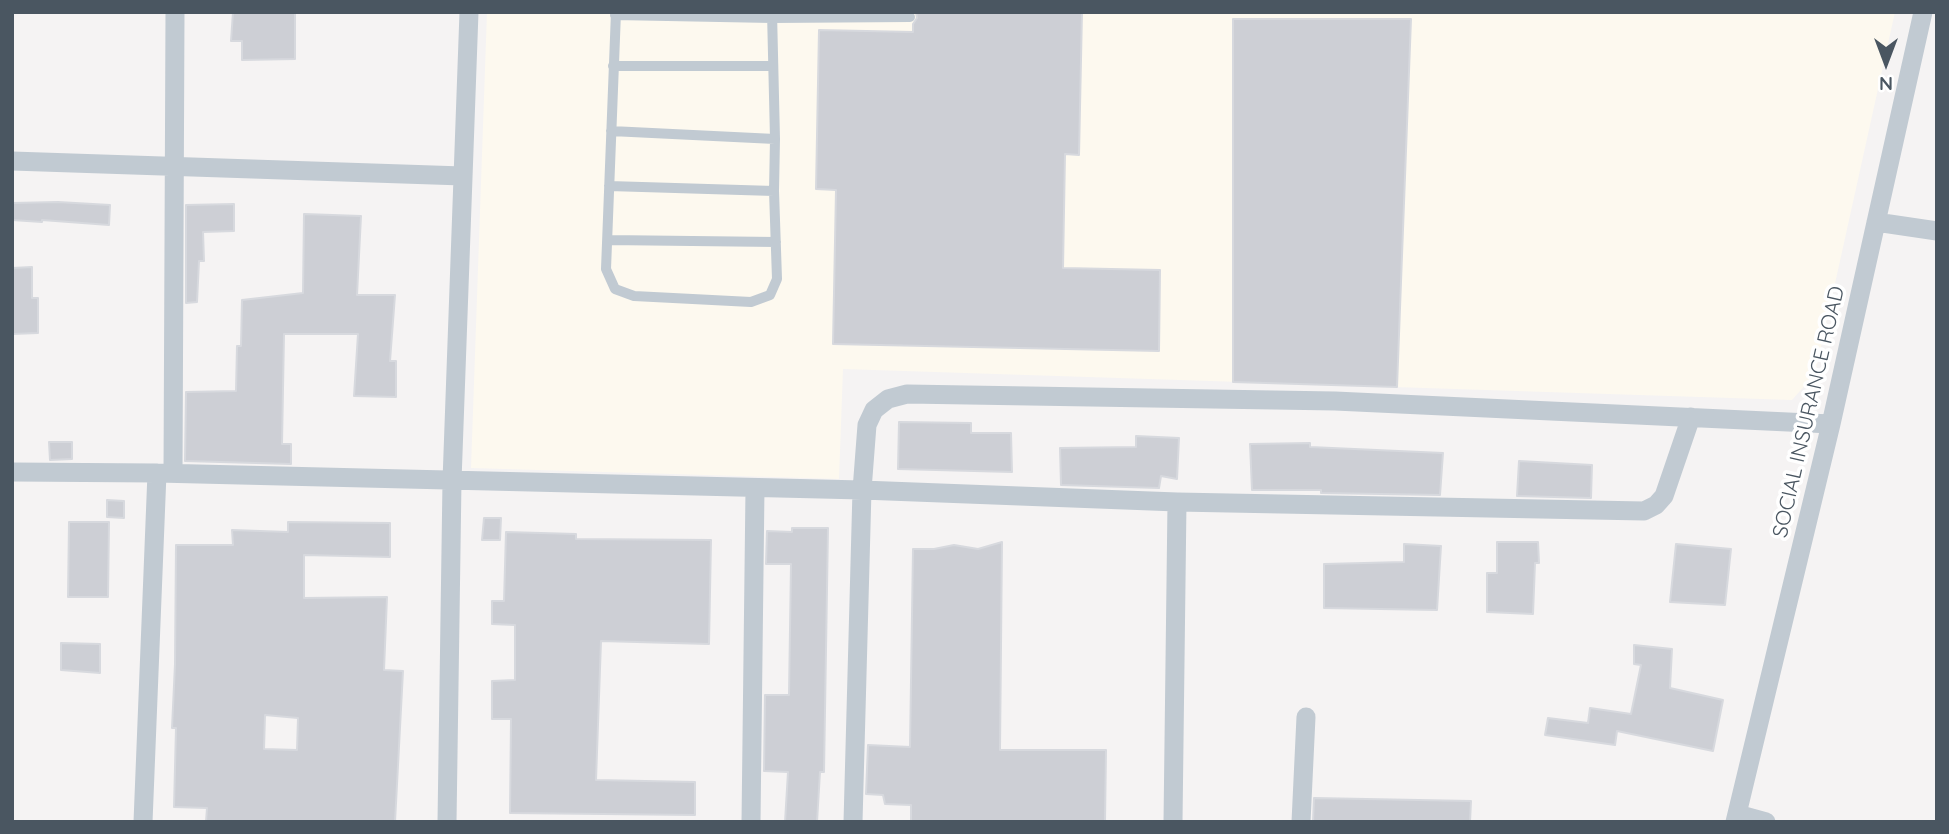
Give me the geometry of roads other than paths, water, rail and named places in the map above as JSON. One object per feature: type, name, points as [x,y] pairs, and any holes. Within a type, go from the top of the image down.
[{"type":"street","points":[[143,822],[165,473],[174,166],[175,12]]},
{"type":"street","points":[[447,822],[452,481],[469,12]]},
{"type":"street","name":"SOCIAL INSURANCE ROAD","points":[[1736,818],[1831,424],[1923,12]]},
{"type":"street","points":[[12,161],[463,176]]},
{"type":"street","points":[[1876,222],[1937,231]]},
{"type":"street","points":[[853,822],[862,490],[867,425],[874,410],[888,399],[907,394],[1335,401],[1831,424]]},
{"type":"street","points":[[12,472],[165,473],[862,490],[1177,502],[1644,511],[1656,505],[1664,496],[1691,417]]},
{"type":"street","points":[[751,822],[755,488]]},
{"type":"street","points":[[1173,822],[1177,502]]},
{"type":"street","points":[[1301,822],[1306,717]]},
{"type":"street","points":[[1736,818],[1766,822]]},
{"type":"lane","points":[[772,15],[777,279],[770,295],[751,302],[635,296],[615,289],[606,269],[615,14],[675,14],[772,15],[910,17]]},
{"type":"lane","points":[[614,66],[773,66]]},
{"type":"lane","points":[[611,131],[775,139]]},
{"type":"lane","points":[[609,186],[774,191]]},
{"type":"lane","points":[[608,240],[775,242]]}]
